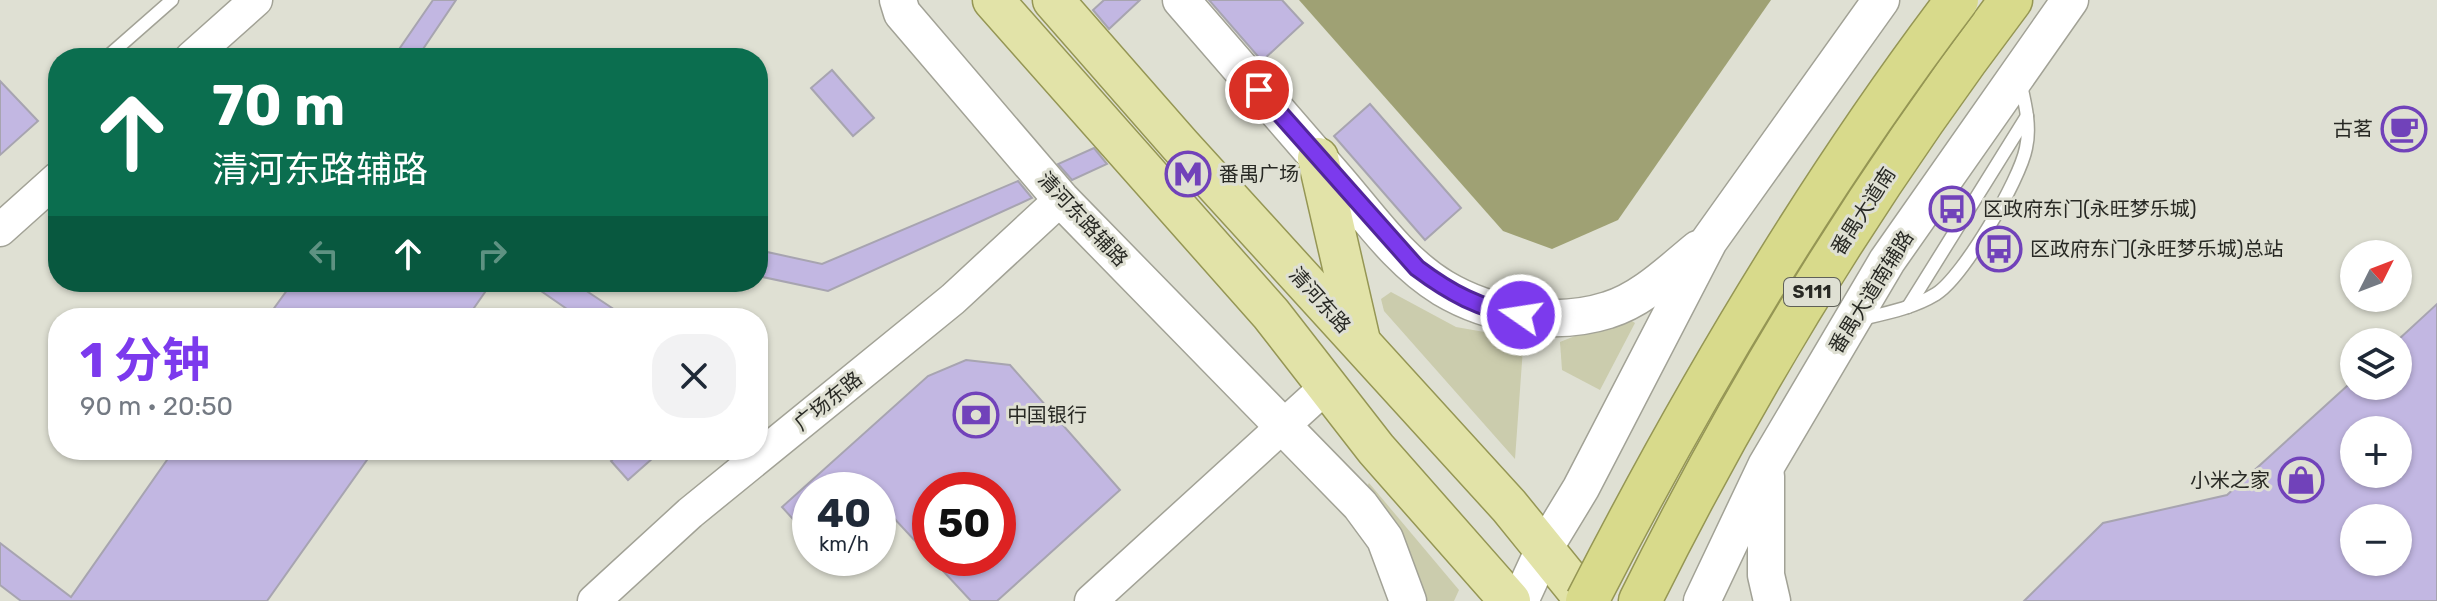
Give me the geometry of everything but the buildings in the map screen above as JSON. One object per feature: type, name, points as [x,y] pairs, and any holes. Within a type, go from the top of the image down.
[{"type":"highway","name":"S111","points":[[1586,601],[1638,502],[1789,242],[1915,55],[1957,0]]},
{"type":"highway","name":"番禺大道南","points":[[1640,601],[1679,521],[1827,266],[1945,86],[2011,0]]},
{"type":"main road","name":"清河东路辅路","points":[[898,0],[902,13],[1061,199],[1360,505],[1385,539],[1408,601]]},
{"type":"main road","points":[[993,0],[1271,314],[1386,461],[1510,601]]},
{"type":"main road","name":"清河东路","points":[[1053,0],[1544,549],[1586,601]]},
{"type":"main road","points":[[1181,0],[1417,268],[1464,299],[1504,313],[1574,317],[1609,310],[1642,293],[1709,241]]},
{"type":"main road","points":[[1520,601],[1544,549],[1581,488],[1709,241],[1881,0]]},
{"type":"main road","name":"番禺大道南辅路","points":[[1702,601],[1766,466],[1887,261],[2017,70],[2070,0]]},
{"type":"main road","points":[[1318,158],[1361,345]]},
{"type":"main road","points":[[1766,466],[1766,575],[1772,601]]},
{"type":"street","points":[[202,48],[256,0]]},
{"type":"street","points":[[0,230],[48,187]]},
{"type":"street","name":"广场东路","points":[[768,450],[953,299],[1061,199]]},
{"type":"street","points":[[1091,601],[1327,386]]},
{"type":"street","name":"广场东路","points":[[594,601],[690,513],[755,460]]},
{"type":"lane","points":[[117,48],[172,0]]},
{"type":"lane","points":[[1852,321],[1908,308],[1937,293],[1954,279],[2012,186],[2027,147],[2027,116],[2017,70]]},
{"type":"lane","points":[[1908,308],[2027,116]]},
{"type":"green space","points":[[1299,0],[1771,0],[1618,220],[1552,249],[1503,231]]},
{"type":"green space","points":[[1391,292],[1456,327],[1513,337],[1523,348],[1515,459],[1384,311],[1381,299]]},
{"type":"green space","points":[[1624,316],[1635,323],[1600,390],[1562,370],[1560,342]]},
{"type":"green space","points":[[1369,483],[1459,590],[1454,601],[1418,601],[1362,494]]},
{"type":"place","name":"古茗","points":[[2404,129]]},
{"type":"place","name":"番禺广场","points":[[1188,174]]},
{"type":"place","name":"区政府东门(永旺梦乐城)","points":[[1952,209]]},
{"type":"place","name":"区政府东门(永旺梦乐城)总站","points":[[1999,249]]},
{"type":"place","name":"中国银行","points":[[976,415]]},
{"type":"place","name":"小米之家","points":[[2301,480]]},
{"type":"route","points":[[1259,90],[1392,244],[1417,268],[1442,287],[1475,304],[1521,315]]}]
